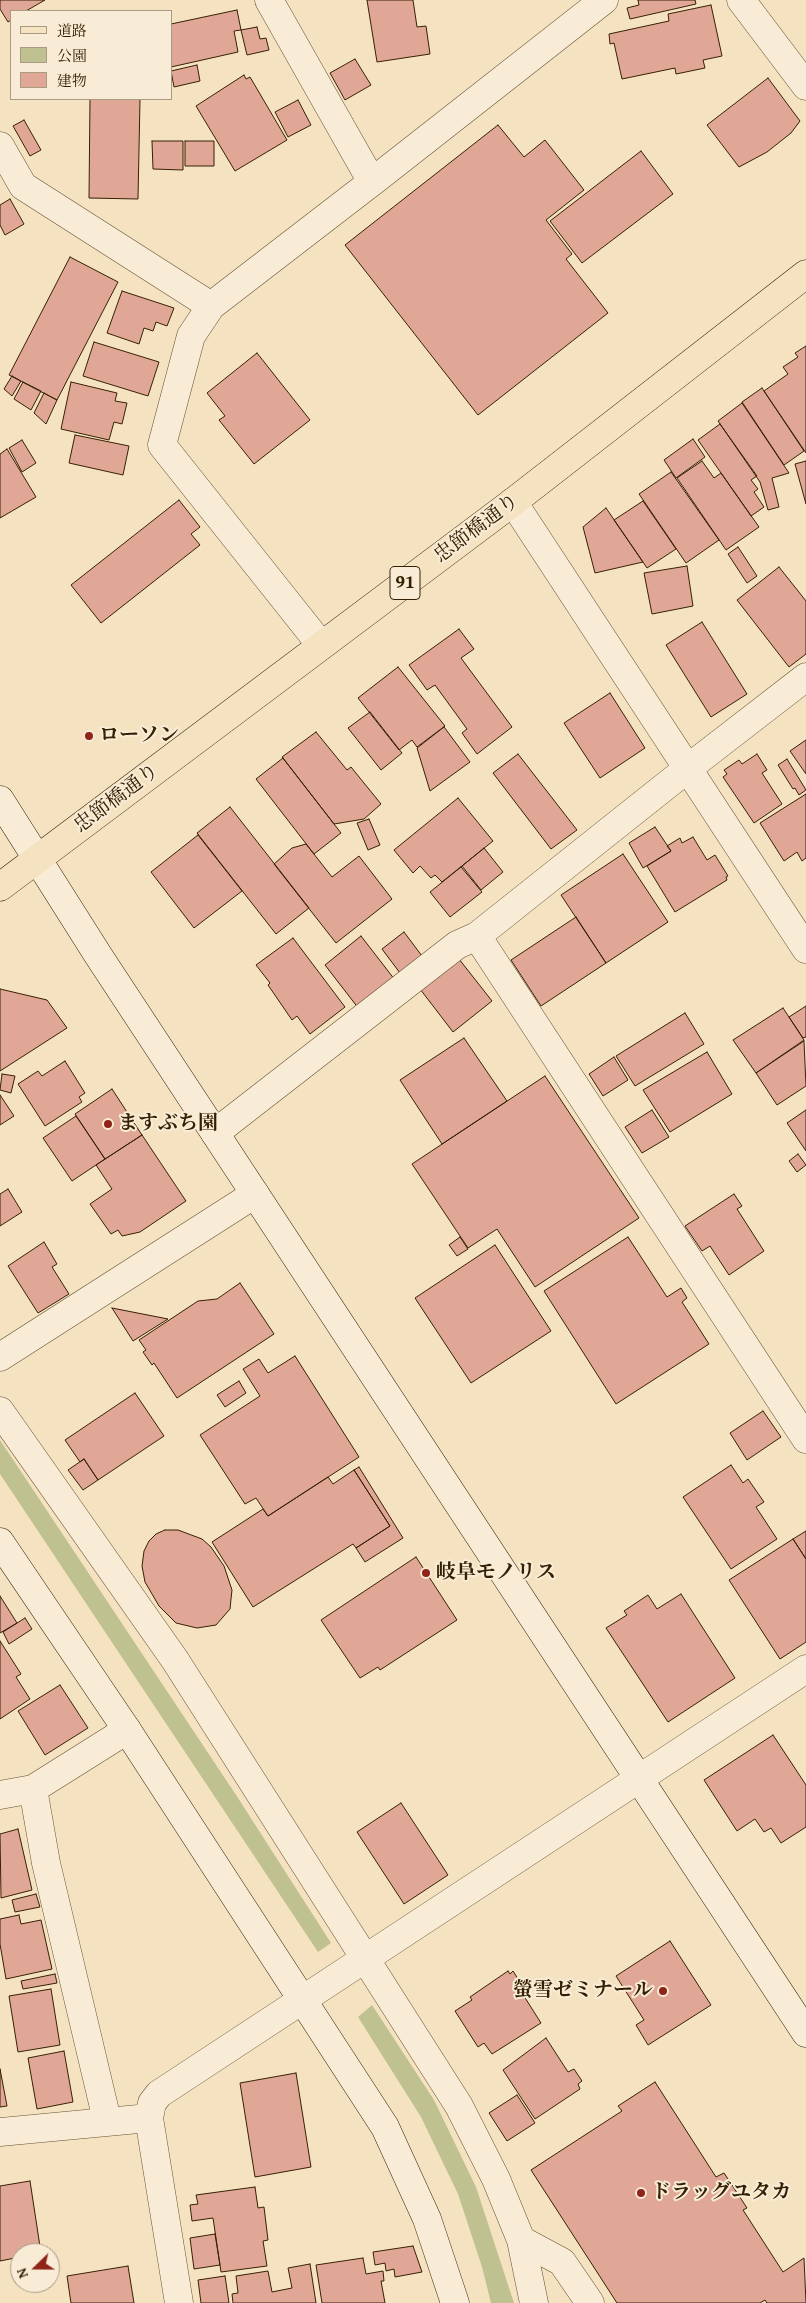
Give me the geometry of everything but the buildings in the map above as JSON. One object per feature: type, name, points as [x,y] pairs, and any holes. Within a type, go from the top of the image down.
[{"type":"main road","name":"忠節橋通り","points":[[0,887],[513,502],[806,274]]},
{"type":"street","points":[[269,0],[372,182]]},
{"type":"street","points":[[321,645],[162,445],[191,336],[211,306],[604,0]]},
{"type":"street","points":[[740,0],[806,86]]},
{"type":"street","points":[[0,146],[23,186],[211,306]]},
{"type":"street","points":[[513,502],[806,949]]},
{"type":"street","points":[[215,1133],[457,945],[477,936],[806,677]]},
{"type":"street","points":[[0,800],[215,1133],[806,2033]]},
{"type":"street","points":[[477,936],[806,1439]]},
{"type":"street","points":[[0,1357],[255,1194]]},
{"type":"street","points":[[0,1411],[175,1660],[458,2106],[496,2179],[521,2240],[534,2303]]},
{"type":"street","points":[[0,1542],[127,1730],[385,2126],[427,2219],[455,2303]]},
{"type":"street","points":[[179,2303],[149,2118],[152,2103],[159,2094],[304,2001],[806,1669]]},
{"type":"street","points":[[0,1795],[33,1789],[127,1730]]},
{"type":"street","points":[[33,1789],[46,1863],[107,2120]]},
{"type":"street","points":[[0,2132],[107,2120],[149,2118]]},
{"type":"street","points":[[521,2240],[562,2262],[590,2303]]},
{"type":"green space","points":[[0,1440],[238,1798],[331,1943],[318,1952],[0,1474]]},
{"type":"green space","points":[[372,2005],[434,2100],[476,2187],[514,2303],[491,2303],[482,2267],[458,2194],[421,2117],[358,2017]]},
{"type":"place","name":"ローソン","points":[[89,736]]},
{"type":"place","name":"ますぶち園","points":[[108,1124]]},
{"type":"place","name":"岐阜モノリス","points":[[426,1573]]},
{"type":"place","name":"螢雪ゼミナール","points":[[663,1991]]},
{"type":"place","name":"ドラッグユタカ","points":[[641,2193]]}]
